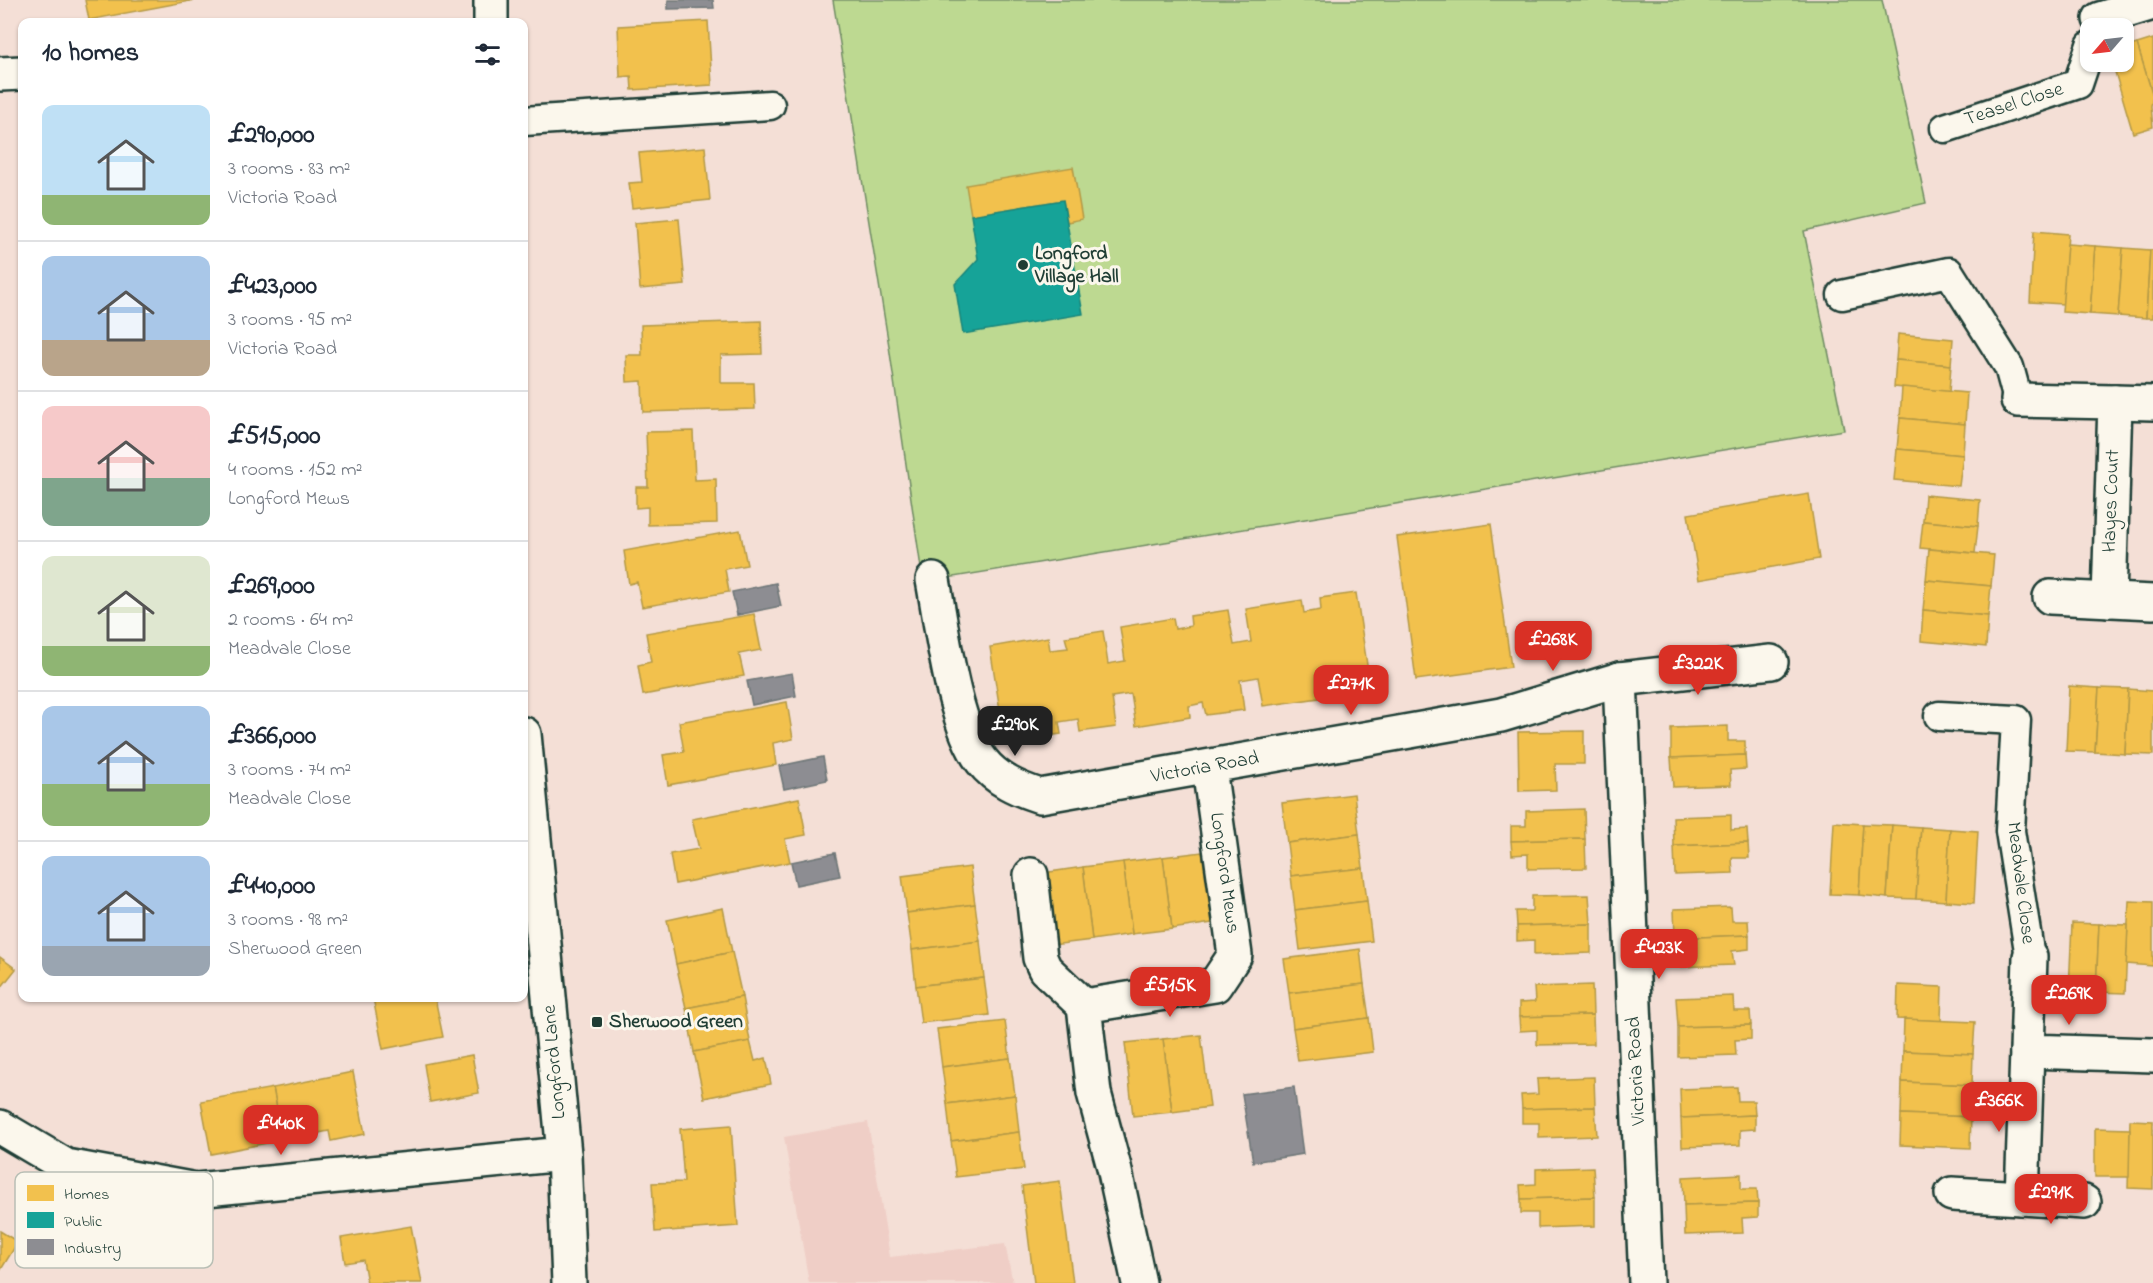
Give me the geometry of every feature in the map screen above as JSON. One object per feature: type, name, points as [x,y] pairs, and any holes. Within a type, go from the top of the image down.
[{"type":"street","points":[[491,0],[491,18]]},
{"type":"street","name":"Teasel Close","points":[[2122,18],[2153,3]]},
{"type":"street","points":[[0,74],[18,73]]},
{"type":"street","points":[[2018,400],[2153,403]]},
{"type":"street","name":"Hayes Court","points":[[2109,600],[2115,402]]},
{"type":"street","name":"Victoria Road","points":[[933,580],[954,689],[967,736],[982,761],[998,777],[1018,789],[1040,796],[1501,715],[1620,679],[1770,662]]},
{"type":"street","points":[[2050,597],[2153,602]]},
{"type":"street","name":"Victoria Road","points":[[1620,679],[1646,1283]]},
{"type":"street","name":"Longford Mews","points":[[1084,1006],[1215,985],[1235,955],[1209,768]]},
{"type":"street","name":"Longford Lane","points":[[528,776],[564,1154],[569,1283]]},
{"type":"street","points":[[1031,875],[1040,958],[1045,969],[1084,1006],[1094,1093],[1114,1167],[1139,1283]]},
{"type":"street","name":"Meadvale Close","points":[[2022,1198],[2030,957]]},
{"type":"street","points":[[2027,1051],[2153,1054]]},
{"type":"street","points":[[0,1127],[66,1166],[98,1172]]},
{"type":"street","points":[[213,1188],[564,1154]]},
{"type":"street","points":[[1952,1194],[2084,1202]]},
{"type":"lane","name":"Teasel Close","points":[[1945,128],[2078,84],[2082,72]]},
{"type":"lane","points":[[528,122],[770,105]]},
{"type":"lane","points":[[1842,295],[1949,272],[2009,366],[2018,400]]},
{"type":"lane","name":"Meadvale Close","points":[[1939,716],[2016,720],[2010,831],[2030,957]]},
{"type":"shaded area","points":[[868,1122],[890,1257],[1005,1244],[1013,1283],[809,1283],[784,1137]]},
{"type":"green space","points":[[833,0],[1882,0],[1926,203],[1804,231],[1844,430],[923,582],[889,346]]},
{"type":"building: Homes","points":[[85,0],[195,0],[100,18],[89,18]]},
{"type":"building: Homes","points":[[708,21],[712,85],[632,90],[631,76],[620,77],[618,26]]},
{"type":"building: Homes","points":[[2153,39],[2153,96],[2137,44]]},
{"type":"building: Homes","points":[[2137,44],[2153,96],[2151,106],[2153,127],[2133,133],[2115,72],[2134,72],[2134,45]]},
{"type":"building: Homes","points":[[705,147],[710,200],[632,208],[629,183],[642,182],[639,153]]},
{"type":"building: Homes","points":[[1073,167],[1082,219],[1067,222],[1063,200],[971,215],[966,185]]},
{"type":"building: Homes","points":[[679,219],[685,285],[640,289],[635,223]]},
{"type":"building: Homes","points":[[2034,231],[2068,234],[2063,304],[2030,302]]},
{"type":"building: Homes","points":[[2067,244],[2095,246],[2090,314],[2062,312]]},
{"type":"building: Homes","points":[[2095,246],[2123,248],[2118,316],[2090,314]]},
{"type":"building: Homes","points":[[2123,248],[2150,250],[2146,318],[2118,316]]},
{"type":"building: Homes","points":[[2150,250],[2153,250],[2153,318],[2146,318]]},
{"type":"building: Homes","points":[[761,321],[762,354],[721,355],[721,383],[754,383],[755,409],[643,412],[642,381],[627,382],[626,355],[642,355],[641,325]]},
{"type":"building: Homes","points":[[1898,334],[1953,339],[1951,365],[1896,360]]},
{"type":"building: Homes","points":[[1896,360],[1951,365],[1949,392],[1894,387]]},
{"type":"building: Homes","points":[[1902,387],[1967,393],[1965,424],[1900,418]]},
{"type":"building: Homes","points":[[1900,418],[1965,424],[1963,455],[1897,449]]},
{"type":"building: Homes","points":[[693,431],[695,480],[716,479],[717,523],[648,525],[648,507],[636,508],[636,487],[648,487],[646,432]]},
{"type":"building: Homes","points":[[1897,449],[1963,455],[1959,486],[1894,480]]},
{"type":"building: Homes","points":[[1809,494],[1819,559],[1699,580],[1688,514]]},
{"type":"building: Homes","points":[[1925,495],[1980,500],[1978,526],[1923,521]]},
{"type":"building: Homes","points":[[1923,521],[1978,526],[1975,553],[1920,548]]},
{"type":"building: Homes","points":[[1491,524],[1511,667],[1416,680],[1397,537]]},
{"type":"building: Homes","points":[[740,530],[747,565],[725,569],[729,592],[642,607],[637,582],[629,584],[624,551]]},
{"type":"building: Homes","points":[[1929,549],[1994,555],[1991,586],[1926,580]]},
{"type":"building: Homes","points":[[1926,580],[1991,586],[1988,616],[1923,610]]},
{"type":"building: Homes","points":[[1356,593],[1371,691],[1333,697],[1331,686],[1318,688],[1319,698],[1263,706],[1258,677],[1240,680],[1244,710],[1206,715],[1203,703],[1189,706],[1190,717],[1136,726],[1131,694],[1112,697],[1116,727],[1080,732],[1078,719],[1059,722],[1061,734],[1005,742],[990,647],[1048,637],[1050,650],[1068,648],[1065,637],[1103,631],[1108,664],[1125,661],[1120,627],[1173,618],[1175,629],[1191,626],[1190,616],[1228,610],[1234,645],[1251,642],[1246,609],[1302,600],[1304,613],[1321,610],[1320,598]]},
{"type":"building: Homes","points":[[1923,610],[1988,616],[1986,647],[1921,641]]},
{"type":"building: Homes","points":[[754,614],[761,650],[739,654],[744,676],[643,695],[638,665],[651,662],[646,633]]},
{"type":"building: Homes","points":[[2069,686],[2099,688],[2095,752],[2066,751]]},
{"type":"building: Homes","points":[[2099,688],[2128,689],[2125,754],[2095,752]]},
{"type":"building: Homes","points":[[2128,689],[2153,691],[2153,755],[2125,754]]},
{"type":"building: Homes","points":[[787,702],[793,739],[773,743],[776,765],[668,785],[663,755],[684,752],[679,722]]},
{"type":"building: Homes","points":[[1728,726],[1728,741],[1745,741],[1745,755],[1671,758],[1671,728]]},
{"type":"building: Homes","points":[[1584,731],[1584,764],[1555,764],[1556,790],[1519,791],[1518,732]]},
{"type":"building: Homes","points":[[1745,755],[1746,769],[1730,770],[1731,785],[1673,787],[1671,758]]},
{"type":"building: Homes","points":[[1354,794],[1359,834],[1287,843],[1282,803]]},
{"type":"building: Homes","points":[[799,798],[806,835],[785,839],[790,862],[675,884],[670,854],[699,849],[692,819]]},
{"type":"building: Homes","points":[[1584,809],[1585,839],[1511,841],[1511,826],[1526,826],[1526,811]]},
{"type":"building: Homes","points":[[1731,815],[1731,830],[1747,829],[1748,843],[1674,846],[1673,817]]},
{"type":"building: Homes","points":[[1834,822],[1863,824],[1859,895],[1830,894]]},
{"type":"building: Homes","points":[[1863,824],[1892,825],[1887,898],[1859,895]]},
{"type":"building: Homes","points":[[1892,825],[1921,827],[1916,899],[1887,898]]},
{"type":"building: Homes","points":[[1921,827],[1950,829],[1946,901],[1916,899]]},
{"type":"building: Homes","points":[[1950,829],[1978,831],[1974,903],[1946,901]]},
{"type":"building: Homes","points":[[1359,834],[1363,868],[1291,876],[1287,843]]},
{"type":"building: Homes","points":[[1585,839],[1586,868],[1528,869],[1528,854],[1512,855],[1511,841]]},
{"type":"building: Homes","points":[[1748,843],[1749,858],[1732,858],[1733,873],[1675,875],[1674,846]]},
{"type":"building: Homes","points":[[1202,852],[1212,923],[1172,929],[1163,857]]},
{"type":"building: Homes","points":[[1163,857],[1172,929],[1132,934],[1123,862]]},
{"type":"building: Homes","points":[[1123,862],[1132,934],[1092,940],[1083,867]]},
{"type":"building: Homes","points":[[970,867],[975,904],[907,913],[902,876]]},
{"type":"building: Homes","points":[[1083,867],[1092,940],[1052,945],[1043,873]]},
{"type":"building: Homes","points":[[1363,868],[1367,901],[1295,910],[1291,876]]},
{"type":"building: Homes","points":[[1589,895],[1591,924],[1517,926],[1516,911],[1532,911],[1532,896]]},
{"type":"building: Homes","points":[[1367,901],[1372,941],[1300,950],[1295,910]]},
{"type":"building: Homes","points":[[2129,901],[2153,902],[2153,966],[2126,964]]},
{"type":"building: Homes","points":[[975,904],[980,941],[912,950],[907,913]]},
{"type":"building: Homes","points":[[1731,907],[1732,921],[1748,921],[1749,935],[1675,938],[1674,909]]},
{"type":"building: Homes","points":[[723,908],[732,952],[676,964],[667,920]]},
{"type":"building: Homes","points":[[2072,923],[2099,924],[2096,992],[2069,990]]},
{"type":"building: Homes","points":[[1591,924],[1591,953],[1534,955],[1534,940],[1517,941],[1517,926]]},
{"type":"building: Homes","points":[[2099,924],[2128,925],[2125,993],[2096,992]]},
{"type":"building: Homes","points":[[1749,935],[1749,949],[1732,951],[1734,965],[1676,967],[1675,938]]},
{"type":"building: Homes","points":[[980,941],[984,978],[916,986],[912,950]]},
{"type":"building: Homes","points":[[1360,949],[1364,984],[1289,993],[1284,959]]},
{"type":"building: Homes","points":[[732,952],[742,997],[686,1008],[676,964]]},
{"type":"building: Homes","points":[[0,957],[16,969],[0,989]]},
{"type":"building: Homes","points":[[984,978],[989,1015],[921,1023],[916,986]]},
{"type":"building: Homes","points":[[1364,984],[1369,1018],[1293,1028],[1289,993]]},
{"type":"building: Homes","points":[[1592,985],[1593,1015],[1519,1017],[1519,1003],[1535,1002],[1534,987]]},
{"type":"building: Homes","points":[[1898,985],[1942,987],[1941,1021],[1897,1019]]},
{"type":"building: Homes","points":[[1733,996],[1734,1011],[1750,1011],[1751,1025],[1678,1027],[1676,998]]},
{"type":"building: Homes","points":[[742,997],[750,1041],[694,1052],[686,1008]]},
{"type":"building: Homes","points":[[374,1002],[436,1002],[443,1037],[383,1049]]},
{"type":"building: Homes","points":[[1593,1015],[1594,1044],[1537,1045],[1537,1030],[1520,1031],[1519,1017]]},
{"type":"building: Homes","points":[[1369,1018],[1373,1052],[1298,1061],[1293,1028]]},
{"type":"building: Homes","points":[[1904,1019],[1975,1022],[1973,1054],[1903,1051]]},
{"type":"building: Homes","points":[[1005,1021],[1010,1058],[942,1067],[937,1029]]},
{"type":"building: Homes","points":[[1751,1025],[1751,1039],[1735,1040],[1736,1055],[1678,1057],[1678,1027]]},
{"type":"building: Homes","points":[[1201,1035],[1210,1107],[1172,1112],[1163,1039]]},
{"type":"building: Homes","points":[[1163,1039],[1172,1112],[1133,1116],[1125,1043]]},
{"type":"building: Homes","points":[[750,1041],[755,1061],[766,1058],[771,1084],[704,1098],[694,1052]]},
{"type":"building: Homes","points":[[1903,1051],[1973,1054],[1972,1085],[1902,1082]]},
{"type":"building: Homes","points":[[472,1055],[479,1093],[430,1102],[424,1064]]},
{"type":"building: Homes","points":[[1010,1058],[1015,1095],[947,1104],[942,1067]]},
{"type":"building: Homes","points":[[353,1072],[365,1134],[331,1141],[329,1131],[283,1140],[273,1088]]},
{"type":"building: Homes","points":[[1594,1077],[1595,1107],[1522,1109],[1521,1095],[1538,1094],[1537,1079]]},
{"type":"building: Homes","points":[[1902,1082],[1972,1085],[1971,1117],[1901,1114]]},
{"type":"building: Homes","points":[[1737,1087],[1738,1101],[1754,1101],[1755,1115],[1681,1118],[1680,1089]]},
{"type":"building: Homes","points":[[273,1088],[283,1140],[211,1154],[201,1101]]},
{"type":"building: Homes","points":[[1015,1095],[1019,1132],[951,1141],[947,1104]]},
{"type":"building: Homes","points":[[1595,1107],[1597,1136],[1539,1138],[1539,1123],[1522,1123],[1522,1109]]},
{"type":"building: Homes","points":[[1901,1114],[1971,1117],[1970,1148],[1900,1145]]},
{"type":"building: Homes","points":[[1755,1115],[1755,1129],[1740,1130],[1740,1145],[1682,1147],[1681,1118]]},
{"type":"building: Homes","points":[[2130,1120],[2153,1121],[2153,1189],[2128,1188]]},
{"type":"building: Homes","points":[[731,1125],[738,1226],[655,1232],[652,1183],[684,1182],[680,1129]]},
{"type":"building: Homes","points":[[2095,1128],[2130,1129],[2129,1177],[2095,1177]]},
{"type":"building: Homes","points":[[1019,1132],[1024,1169],[956,1177],[951,1141]]},
{"type":"building: Homes","points":[[1593,1167],[1595,1197],[1521,1199],[1520,1185],[1536,1184],[1536,1169]]},
{"type":"building: Homes","points":[[1741,1174],[1741,1189],[1757,1189],[1758,1203],[1684,1205],[1683,1177]]},
{"type":"building: Homes","points":[[1060,1181],[1073,1283],[1034,1283],[1022,1186]]},
{"type":"building: Homes","points":[[1595,1197],[1595,1226],[1538,1228],[1538,1213],[1521,1213],[1521,1199]]},
{"type":"building: Homes","points":[[1758,1203],[1758,1217],[1742,1218],[1743,1233],[1685,1235],[1684,1205]]},
{"type":"building: Homes","points":[[411,1226],[422,1283],[367,1283],[363,1260],[345,1263],[341,1238]]},
{"type":"building: Homes","points":[[0,1231],[15,1240],[15,1247],[0,1271]]},
{"type":"building: Public","name":"Longford Village Hall","points":[[1063,200],[1083,314],[963,334],[955,284],[978,259],[971,215]]},
{"type":"building: Industry","points":[[668,0],[713,0],[714,8],[668,9]]},
{"type":"building: Industry","points":[[776,583],[781,606],[737,615],[732,592]]},
{"type":"building: Industry","points":[[792,673],[796,696],[752,705],[747,681]]},
{"type":"building: Industry","points":[[823,757],[827,780],[784,789],[779,766]]},
{"type":"building: Industry","points":[[835,853],[840,876],[796,885],[791,862]]},
{"type":"building: Industry","points":[[1294,1087],[1303,1154],[1253,1162],[1242,1094]]},
{"type":"place","name":"Longford Village Hall","points":[[1023,265]]},
{"type":"place","name":"Sherwood Green","points":[[597,1022]]}]
